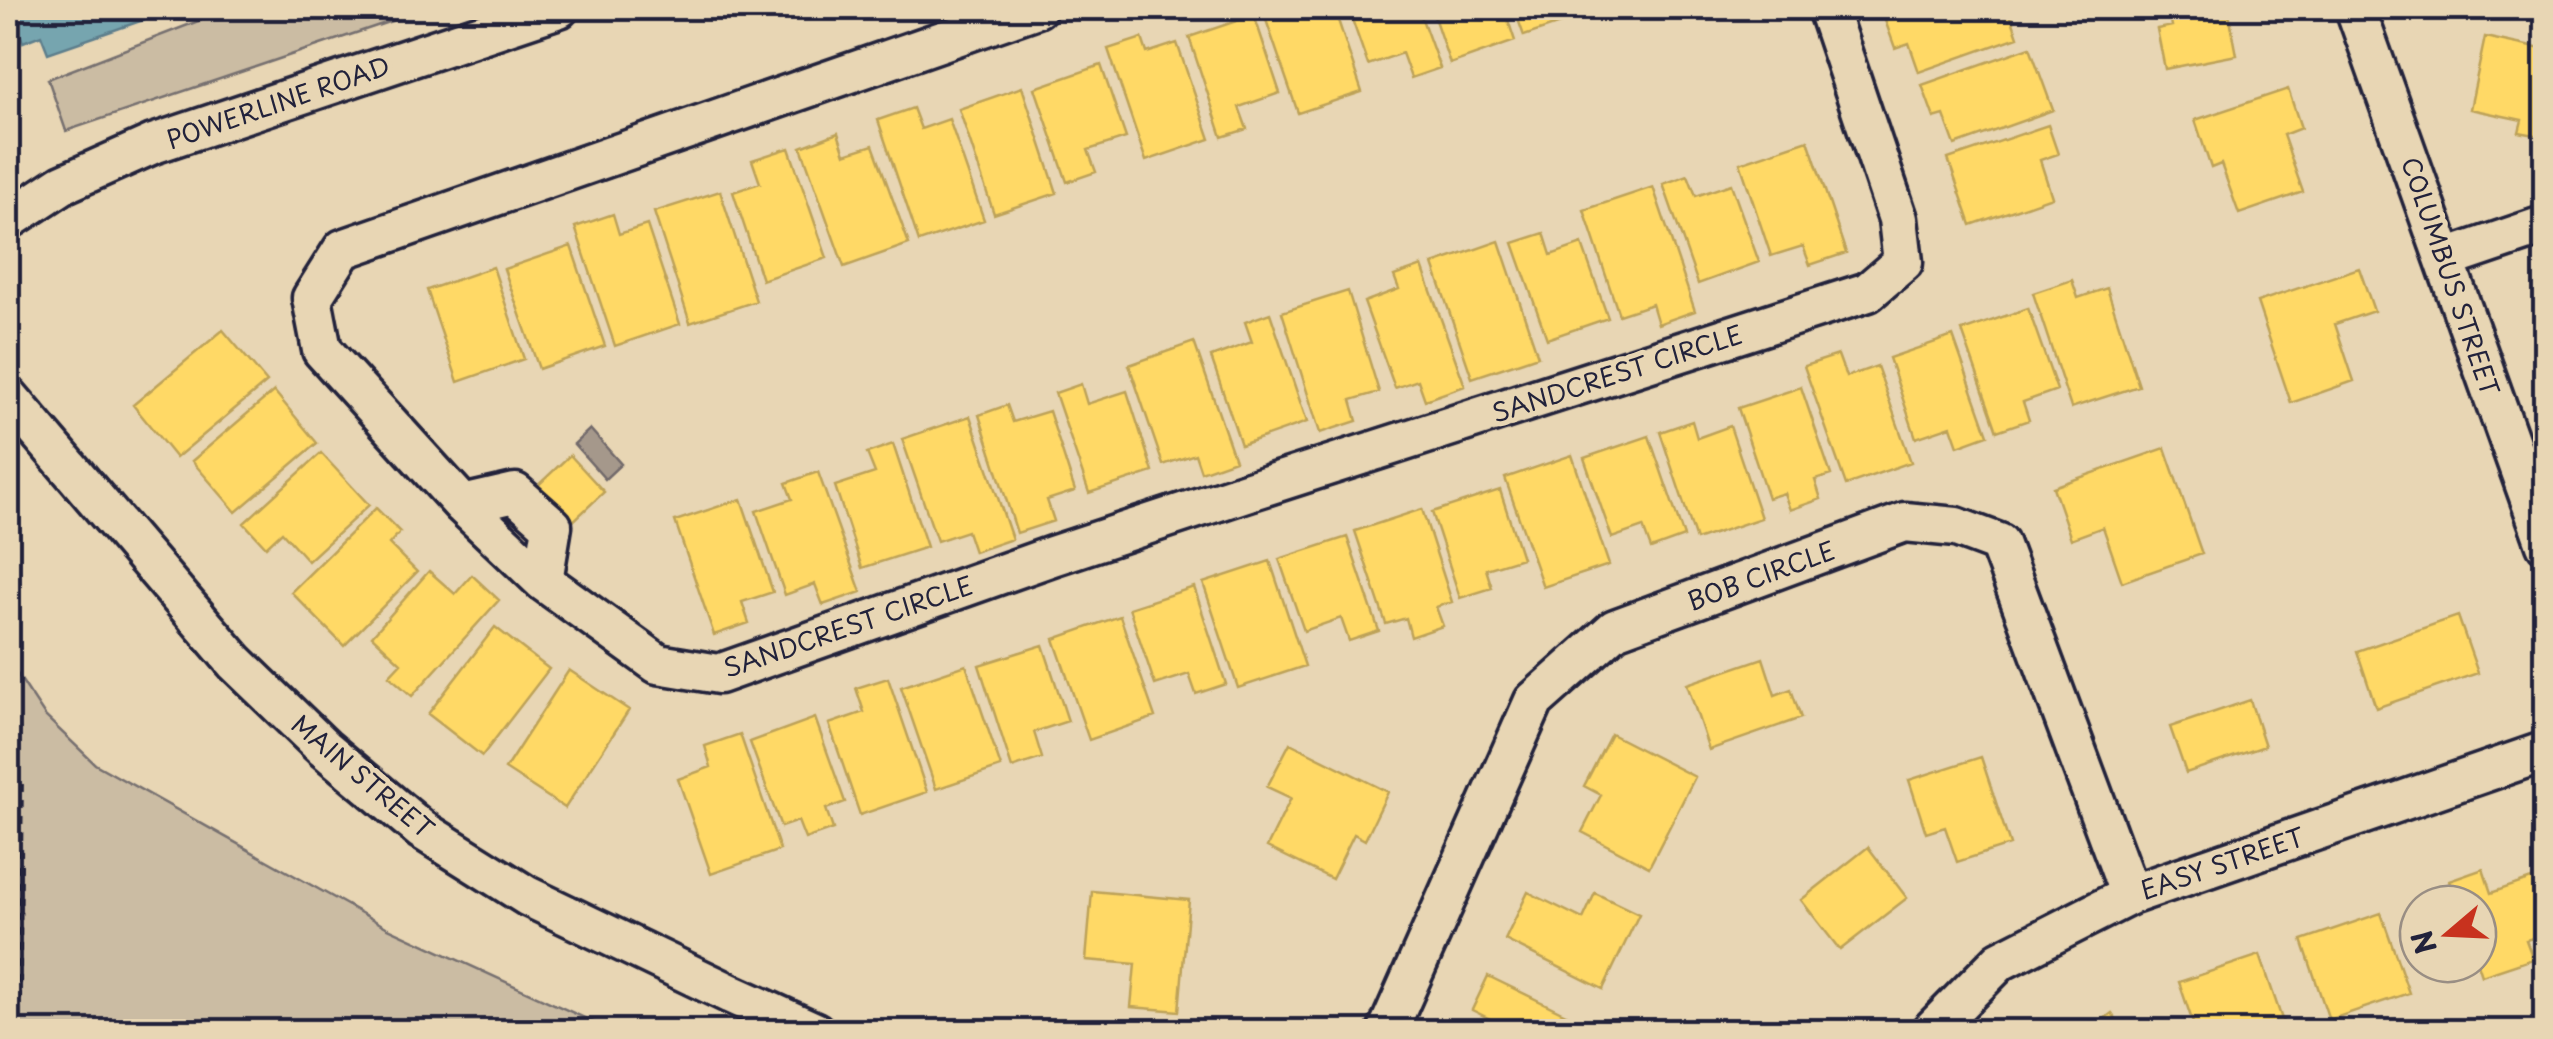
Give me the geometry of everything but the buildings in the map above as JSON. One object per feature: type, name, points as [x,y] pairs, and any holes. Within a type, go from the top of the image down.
[{"type":"street","name":"POWERLINE ROAD","points":[[11,207],[152,144],[559,8]]},
{"type":"street","name":"SANDCREST CIRCLE","points":[[1037,8],[343,249],[312,298],[322,350],[463,505],[543,580],[658,664],[719,674],[1052,556],[1868,292],[1903,262],[1898,219],[1827,8]]},
{"type":"street","name":"COLUMBUS STREET","points":[[2355,8],[2546,544]]},
{"type":"street","points":[[2446,259],[2546,225]]},
{"type":"street","name":"MAIN STREET","points":[[8,396],[236,662],[324,748],[422,830],[527,896],[816,1032]]},
{"type":"street","name":"BOB CIRCLE","points":[[1388,1032],[1534,701],[1616,629],[1904,522],[1956,527],[1998,543],[2130,895]]},
{"type":"street","name":"EASY STREET","points":[[1930,1032],[2000,961],[2130,895],[2546,751]]},
{"type":"path","points":[[18,1032],[21,778]]},
{"type":"shaded area","points":[[232,8],[430,8],[66,131],[48,79]]},
{"type":"shaded area","points":[[590,429],[621,464],[605,479],[574,444]]},
{"type":"shaded area","points":[[8,660],[45,716],[95,764],[388,928],[613,1031],[8,1031]]}]
